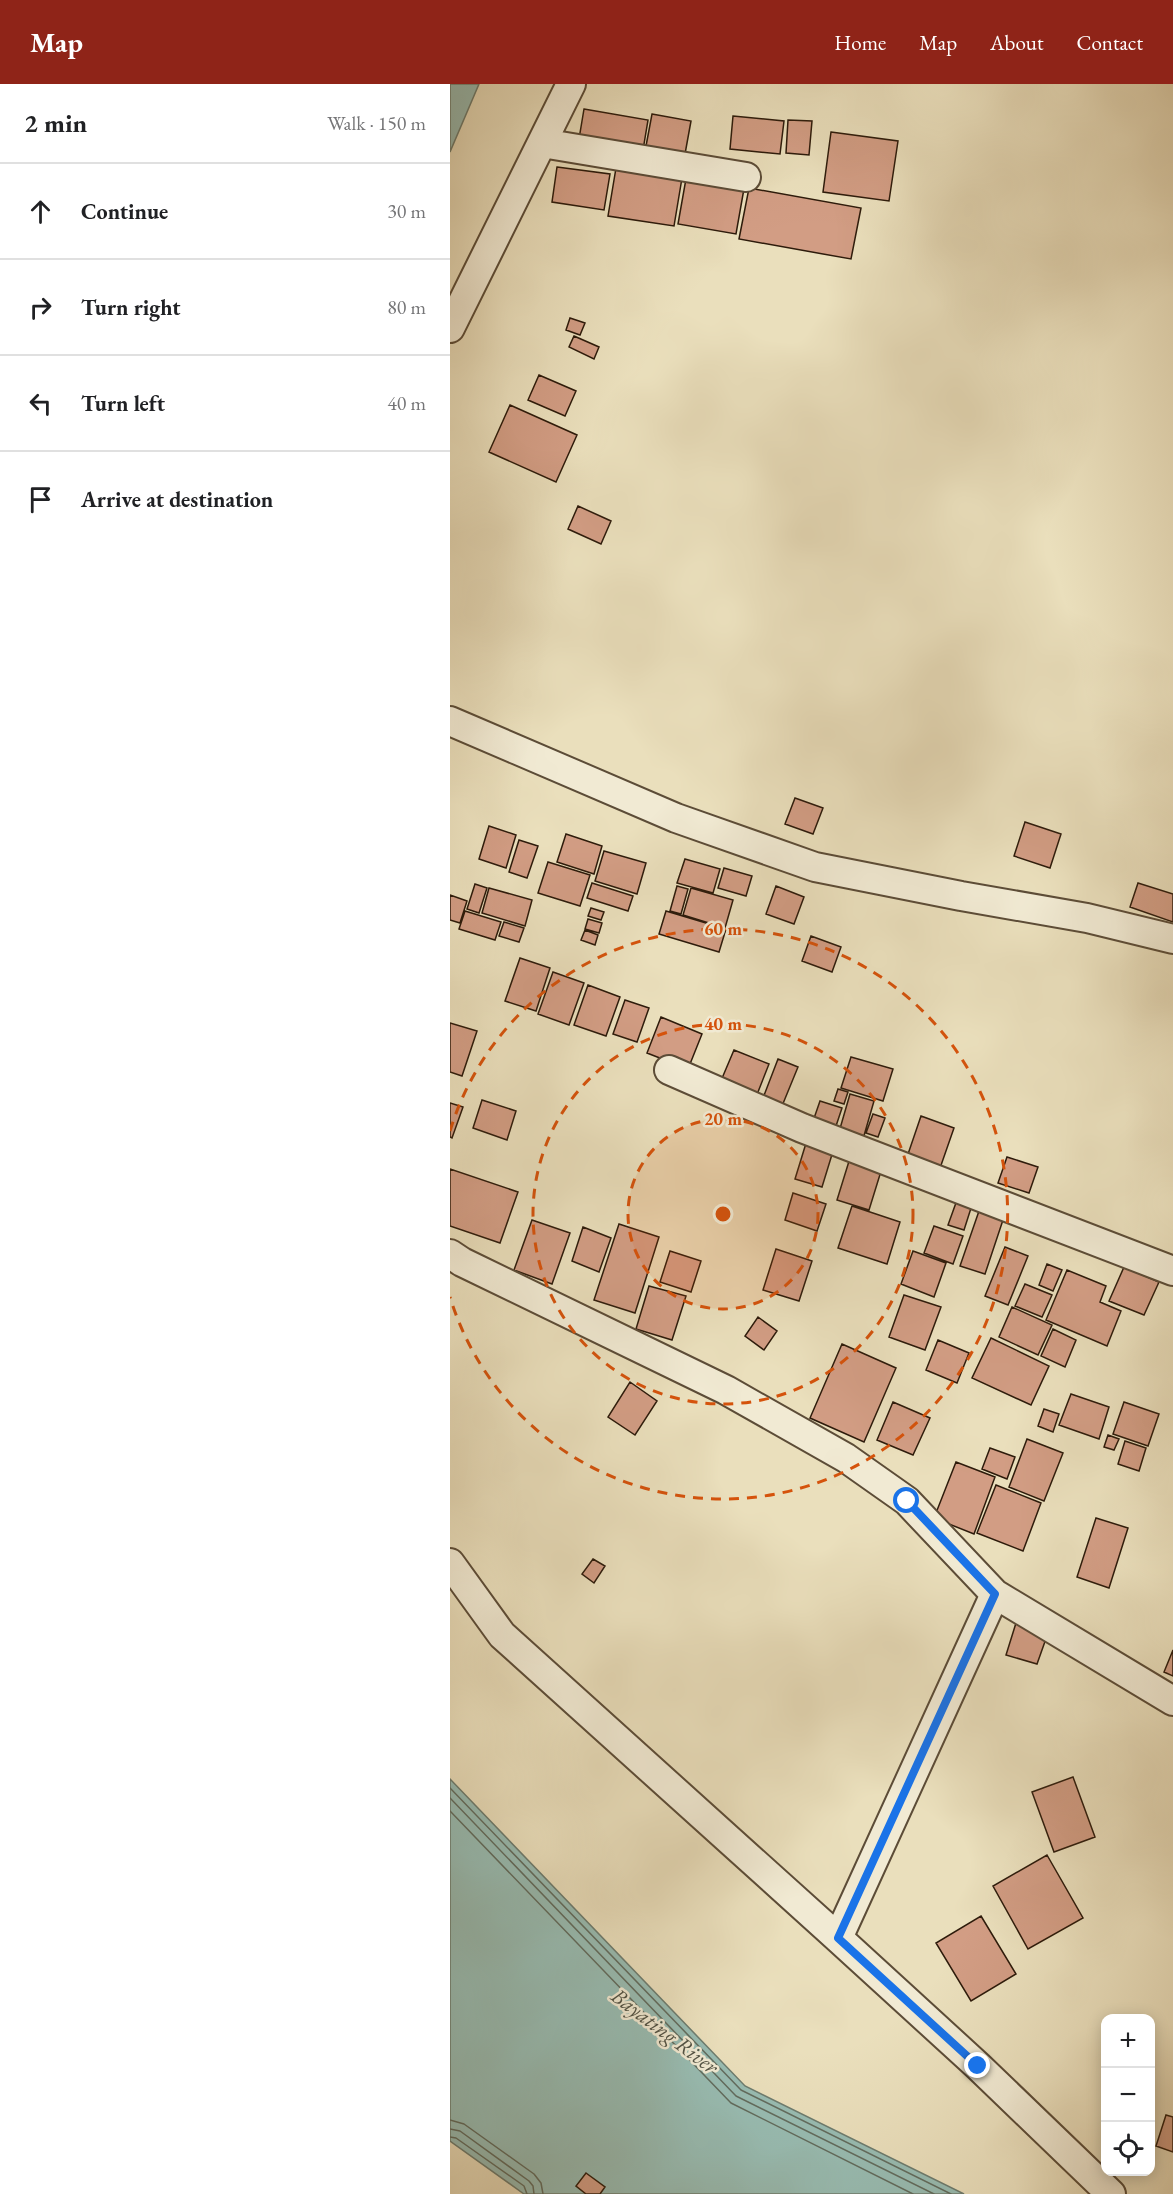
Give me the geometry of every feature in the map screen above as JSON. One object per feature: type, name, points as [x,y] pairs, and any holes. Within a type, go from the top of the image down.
[{"type":"street","points":[[450,328],[572,84]]},
{"type":"street","points":[[542,143],[746,177]]},
{"type":"street","points":[[450,721],[676,818],[814,867],[1087,918],[1173,939]]},
{"type":"street","points":[[669,1070],[802,1128],[1173,1271]]},
{"type":"street","points":[[450,1254],[462,1262],[726,1390],[846,1458],[907,1501],[995,1594],[1173,1701]]},
{"type":"street","points":[[450,1563],[502,1635],[978,2066],[1111,2194]]},
{"type":"street","points":[[838,1938],[995,1594]]},
{"type":"water","points":[[450,84],[479,84],[450,152]]},
{"type":"water","name":"Bayating River","points":[[450,1779],[745,2086],[964,2194],[524,2194],[450,2141]]},
{"type":"building","points":[[584,109],[648,120],[642,156],[578,145]]},
{"type":"building","points":[[652,114],[691,121],[685,154],[646,146]]},
{"type":"building","points":[[733,116],[784,121],[780,154],[730,149]]},
{"type":"building","points":[[788,120],[812,121],[809,155],[786,153]]},
{"type":"building","points":[[831,132],[898,141],[889,201],[823,192]]},
{"type":"building","points":[[617,162],[683,172],[674,226],[608,216]]},
{"type":"building","points":[[557,167],[610,174],[604,210],[552,202]]},
{"type":"building","points":[[687,173],[745,183],[736,234],[678,224]]},
{"type":"building","points":[[749,188],[861,208],[851,259],[739,239]]},
{"type":"building","points":[[570,318],[585,323],[580,335],[566,330]]},
{"type":"building","points":[[574,336],[599,347],[594,359],[569,347]]},
{"type":"building","points":[[539,375],[576,391],[565,416],[528,400]]},
{"type":"building","points":[[510,405],[577,435],[556,482],[489,452]]},
{"type":"building","points":[[578,506],[611,521],[601,544],[568,529]]},
{"type":"building","points":[[795,798],[823,808],[813,834],[785,824]]},
{"type":"building","points":[[1025,822],[1061,834],[1050,868],[1014,856]]},
{"type":"building","points":[[489,826],[516,835],[506,868],[479,859]]},
{"type":"building","points":[[566,834],[602,846],[594,874],[557,862]]},
{"type":"building","points":[[519,840],[538,846],[527,878],[509,872]]},
{"type":"building","points":[[604,851],[646,863],[637,894],[595,881]]},
{"type":"building","points":[[685,859],[720,869],[713,893],[677,883]]},
{"type":"building","points":[[548,862],[590,875],[580,906],[538,893]]},
{"type":"building","points":[[724,868],[752,876],[746,896],[718,888]]},
{"type":"building","points":[[592,883],[633,896],[628,911],[587,898]]},
{"type":"building","points":[[1138,883],[1173,894],[1173,922],[1130,907]]},
{"type":"building","points":[[475,884],[487,888],[479,913],[467,909]]},
{"type":"building","points":[[677,886],[688,889],[681,914],[670,911]]},
{"type":"building","points":[[776,886],[804,897],[794,924],[766,914]]},
{"type":"building","points":[[489,888],[532,900],[525,926],[482,913]]},
{"type":"building","points":[[691,888],[733,900],[725,928],[683,915]]},
{"type":"building","points":[[450,895],[467,901],[460,923],[450,920]]},
{"type":"building","points":[[591,908],[604,912],[601,920],[588,916]]},
{"type":"building","points":[[465,911],[501,922],[495,940],[459,929]]},
{"type":"building","points":[[666,911],[726,929],[719,952],[659,934]]},
{"type":"building","points":[[588,919],[602,923],[599,933],[585,929]]},
{"type":"building","points":[[504,922],[524,928],[519,942],[499,936]]},
{"type":"building","points":[[585,930],[598,935],[595,945],[581,940]]},
{"type":"building","points":[[811,936],[841,947],[832,972],[802,961]]},
{"type":"building","points":[[520,958],[550,968],[536,1011],[505,1001]]},
{"type":"building","points":[[553,972],[584,983],[569,1025],[538,1014]]},
{"type":"building","points":[[588,985],[620,997],[606,1036],[574,1025]]},
{"type":"building","points":[[625,1000],[649,1008],[637,1042],[613,1034]]},
{"type":"building","points":[[661,1017],[702,1034],[688,1069],[647,1053]]},
{"type":"building","points":[[450,1023],[477,1031],[462,1076],[450,1072]]},
{"type":"building","points":[[734,1050],[769,1064],[756,1097],[720,1083]]},
{"type":"building","points":[[851,1057],[893,1069],[883,1101],[841,1088]]},
{"type":"building","points":[[778,1059],[798,1067],[782,1106],[763,1098]]},
{"type":"building","points":[[838,1089],[848,1092],[844,1104],[834,1101]]},
{"type":"building","points":[[850,1094],[874,1101],[861,1146],[837,1139]]},
{"type":"building","points":[[482,1100],[516,1111],[507,1140],[473,1128]]},
{"type":"building","points":[[820,1101],[842,1108],[833,1135],[811,1127]]},
{"type":"building","points":[[450,1103],[463,1107],[452,1138],[450,1137]]},
{"type":"building","points":[[873,1114],[885,1118],[878,1137],[866,1133]]},
{"type":"building","points":[[921,1116],[954,1128],[939,1171],[906,1160]]},
{"type":"building","points":[[807,1140],[834,1148],[822,1187],[795,1179]]},
{"type":"building","points":[[1007,1157],[1038,1167],[1029,1193],[998,1183]]},
{"type":"building","points":[[850,1158],[882,1168],[869,1210],[837,1200]]},
{"type":"building","points":[[450,1169],[518,1192],[500,1243],[450,1226]]},
{"type":"building","points":[[793,1193],[826,1204],[817,1231],[785,1220]]},
{"type":"building","points":[[957,1200],[972,1205],[964,1230],[948,1225]]},
{"type":"building","points":[[852,1206],[900,1222],[887,1264],[838,1248]]},
{"type":"building","points":[[979,1211],[1003,1220],[985,1274],[960,1266]]},
{"type":"building","points":[[532,1220],[570,1233],[552,1284],[514,1270]]},
{"type":"building","points":[[619,1224],[659,1237],[635,1313],[594,1300]]},
{"type":"building","points":[[934,1226],[963,1236],[953,1264],[924,1253]]},
{"type":"building","points":[[583,1227],[611,1238],[599,1272],[572,1261]]},
{"type":"building","points":[[1005,1247],[1028,1256],[1008,1305],[985,1296]]},
{"type":"building","points":[[776,1249],[812,1261],[799,1301],[763,1290]]},
{"type":"building","points":[[670,1251],[701,1261],[691,1292],[660,1282]]},
{"type":"building","points":[[913,1251],[946,1263],[934,1297],[901,1284]]},
{"type":"building","points":[[1047,1264],[1062,1270],[1053,1291],[1039,1285]]},
{"type":"building","points":[[1124,1267],[1159,1282],[1144,1315],[1109,1301]]},
{"type":"building","points":[[1067,1270],[1106,1286],[1100,1302],[1121,1311],[1107,1346],[1046,1320]]},
{"type":"building","points":[[1025,1284],[1052,1295],[1042,1317],[1015,1306]]},
{"type":"building","points":[[649,1286],[686,1296],[672,1340],[636,1329]]},
{"type":"building","points":[[904,1295],[941,1307],[925,1350],[889,1337]]},
{"type":"building","points":[[1012,1307],[1052,1325],[1038,1355],[999,1337]]},
{"type":"building","points":[[758,1317],[777,1331],[764,1350],[745,1336]]},
{"type":"building","points":[[1053,1329],[1076,1340],[1065,1367],[1041,1356]]},
{"type":"building","points":[[991,1338],[1049,1366],[1031,1405],[972,1378]]},
{"type":"building","points":[[938,1340],[969,1353],[957,1383],[926,1370]]},
{"type":"building","points":[[842,1344],[896,1368],[864,1442],[810,1418]]},
{"type":"building","points":[[630,1382],[657,1401],[635,1435],[608,1417]]},
{"type":"building","points":[[1071,1394],[1109,1407],[1099,1439],[1059,1425]]},
{"type":"building","points":[[893,1402],[930,1418],[913,1455],[877,1440]]},
{"type":"building","points":[[1124,1402],[1159,1414],[1148,1446],[1113,1434]]},
{"type":"building","points":[[1044,1409],[1059,1414],[1053,1432],[1038,1426]]},
{"type":"building","points":[[1108,1435],[1119,1439],[1114,1450],[1104,1447]]},
{"type":"building","points":[[1027,1439],[1063,1453],[1044,1501],[1009,1487]]},
{"type":"building","points":[[1125,1441],[1146,1448],[1139,1471],[1118,1464]]},
{"type":"building","points":[[990,1448],[1015,1457],[1007,1479],[982,1469]]},
{"type":"building","points":[[956,1462],[995,1477],[974,1534],[934,1518]]},
{"type":"building","points":[[996,1485],[1041,1503],[1023,1551],[977,1533]]},
{"type":"building","points":[[1096,1518],[1128,1528],[1109,1588],[1077,1577]]},
{"type":"building","points":[[593,1559],[605,1566],[594,1583],[582,1574]]},
{"type":"building","points":[[1016,1623],[1048,1633],[1037,1664],[1006,1655]]},
{"type":"building","points":[[1173,1650],[1173,1676],[1164,1672]]},
{"type":"building","points":[[1073,1777],[1095,1837],[1054,1852],[1032,1792]]},
{"type":"building","points":[[1047,1855],[1083,1918],[1028,1949],[993,1886]]},
{"type":"building","points":[[981,1916],[1016,1974],[971,2001],[936,1943]]},
{"type":"building","points":[[1166,2115],[1173,2117],[1173,2152],[1156,2146]]},
{"type":"building","points":[[586,2173],[605,2187],[600,2194],[586,2194],[576,2186]]},
{"type":"route","points":[[907,1501],[995,1594],[838,1938],[978,2066]]}]
